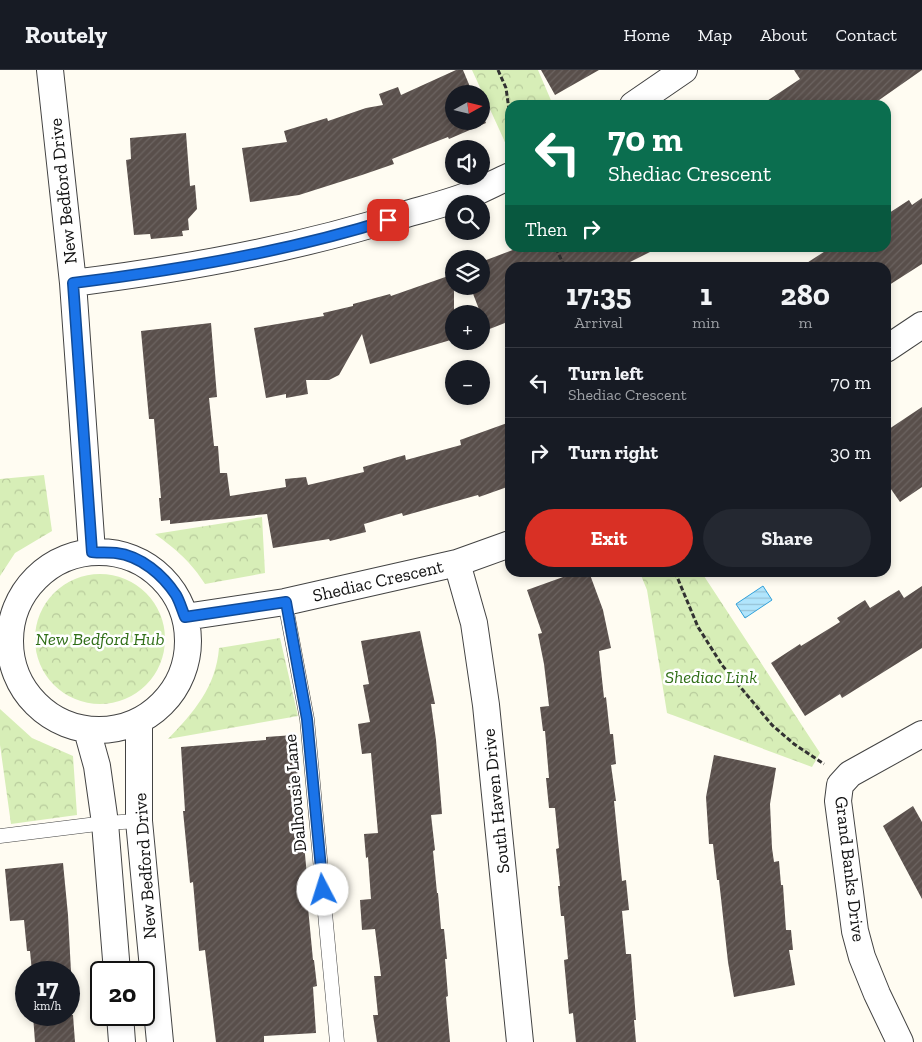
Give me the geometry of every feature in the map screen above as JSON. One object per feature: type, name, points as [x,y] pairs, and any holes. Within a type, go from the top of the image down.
[{"type":"street","name":"New Bedford Drive","points":[[50,70],[73,283],[92,552]]},
{"type":"street","points":[[640,100],[684,70]]},
{"type":"street","points":[[73,283],[152,273],[302,244],[371,226],[474,193],[505,178]]},
{"type":"street","points":[[891,346],[922,325]]},
{"type":"street","name":"Shediac Crescent","points":[[185,617],[286,602],[458,562],[505,546]]},
{"type":"street","points":[[92,552],[118,553],[136,559],[150,568],[164,579],[177,597],[185,617],[188,637],[187,656],[180,678],[168,697],[155,711],[139,721],[118,728],[88,730],[61,722],[45,713],[25,692],[4,645],[22,594],[34,578],[50,565],[68,556],[92,552]]},
{"type":"street","name":"South Haven Drive","points":[[458,562],[478,646],[486,705],[520,1042]]},
{"type":"street","name":"New Bedford Drive","points":[[139,721],[139,821],[160,1042]]},
{"type":"street","name":"New Bedford Drive","points":[[88,730],[97,766],[105,823],[115,961]]},
{"type":"street","name":"Grand Banks Drive","points":[[900,1042],[862,957],[855,931],[838,801],[840,785],[850,774],[922,734]]},
{"type":"street","points":[[121,1026],[122,1042]]},
{"type":"lane","name":"Dalhousie Lane","points":[[286,602],[307,719],[337,1042]]},
{"type":"lane","points":[[0,836],[105,823],[139,821]]},
{"type":"path","points":[[498,70],[506,88],[508,100]]},
{"type":"path","points":[[677,577],[698,627],[722,665],[772,725],[794,744],[820,762]]},
{"type":"green space","points":[[472,70],[538,70],[551,100],[505,100],[505,142],[490,109],[490,85],[479,85]]},
{"type":"green space","points":[[44,475],[52,531],[15,553],[0,576],[0,479]]},
{"type":"green space","points":[[262,517],[265,573],[205,584],[183,557],[155,534]]},
{"type":"green space","name":"New Bedford Hub","points":[[100,574],[113,575],[125,579],[146,593],[160,614],[164,626],[164,652],[160,664],[146,685],[125,699],[113,703],[100,704],[87,703],[75,699],[54,685],[40,664],[36,652],[35,639],[36,626],[40,614],[54,593],[75,579],[87,575]]},
{"type":"green space","name":"Shediac Link","points":[[642,577],[705,577],[820,753],[812,767],[667,713],[647,590]]},
{"type":"green space","points":[[280,638],[298,716],[168,739],[187,719],[202,698],[213,675],[219,648]]},
{"type":"green space","points":[[0,709],[32,738],[73,756],[77,815],[11,824],[0,745]]},
{"type":"water","points":[[763,586],[772,600],[745,618],[736,604]]},
{"type":"building","points":[[456,70],[463,70],[469,85],[445,85],[445,130],[470,130],[392,159],[394,164],[362,175],[299,195],[250,202],[242,148],[287,142],[284,131],[327,118],[328,121],[366,108],[383,105],[379,94],[398,87],[401,95]]},
{"type":"building","points":[[541,70],[599,70],[555,95]]},
{"type":"building","points":[[794,70],[922,70],[879,100],[768,100],[800,79]]},
{"type":"building","points":[[186,133],[190,186],[195,185],[197,209],[188,219],[189,230],[182,231],[183,236],[151,239],[150,234],[134,235],[126,160],[131,159],[130,138]]},
{"type":"building","points":[[922,198],[922,264],[891,284],[891,262],[808,262],[824,252],[891,252],[891,212],[909,200],[912,205]]},
{"type":"building","points":[[507,252],[650,252],[630,262],[505,262],[505,323],[490,329],[490,305],[477,305],[473,295],[490,295],[490,259]]},
{"type":"building","points":[[445,277],[445,295],[454,295],[454,305],[445,305],[445,342],[370,364],[362,334],[339,375],[329,380],[306,380],[308,394],[286,398],[286,394],[266,398],[254,328],[324,316],[323,313],[353,306],[353,304],[390,294],[391,296]]},
{"type":"building","points":[[211,323],[217,397],[209,398],[214,446],[218,446],[220,473],[227,473],[230,496],[286,487],[285,479],[306,477],[308,485],[364,472],[363,467],[405,455],[406,460],[461,445],[460,440],[505,424],[505,488],[479,497],[478,495],[403,516],[402,513],[364,524],[366,532],[330,541],[329,539],[273,548],[267,514],[170,524],[170,520],[161,521],[159,498],[161,498],[154,419],[149,419],[141,331]]},
{"type":"building","points":[[922,407],[922,487],[900,502],[891,489],[891,428]]},
{"type":"building","points":[[563,577],[591,577],[603,610],[611,648],[599,651],[604,698],[606,697],[610,734],[613,734],[616,764],[611,765],[616,801],[614,801],[622,881],[626,880],[629,910],[622,911],[626,954],[631,954],[636,1042],[576,1042],[573,1013],[569,1014],[564,960],[568,959],[564,916],[561,916],[558,886],[560,886],[556,849],[559,848],[555,808],[549,808],[546,778],[549,778],[545,731],[543,731],[540,707],[549,706],[538,634],[542,633],[527,590]]},
{"type":"building","points":[[922,586],[922,648],[842,698],[840,694],[805,716],[771,663],[800,644],[801,646],[840,622],[837,618],[865,600],[870,608],[899,590],[904,598]]},
{"type":"building","points":[[420,631],[435,704],[431,704],[442,814],[431,815],[441,929],[444,929],[447,959],[445,959],[448,996],[446,997],[450,1042],[377,1042],[373,1015],[378,1015],[374,976],[381,976],[375,929],[362,930],[360,900],[371,899],[368,857],[366,858],[364,834],[378,833],[371,753],[362,754],[358,724],[370,722],[363,685],[369,684],[361,641]]},
{"type":"building","points":[[294,735],[307,876],[305,876],[317,986],[313,987],[316,1033],[264,1036],[264,1042],[216,1042],[205,950],[199,951],[193,882],[190,883],[183,811],[185,811],[181,747],[266,740],[266,737]]},
{"type":"building","points":[[714,755],[776,768],[770,804],[772,848],[774,862],[779,861],[781,885],[783,885],[786,930],[791,930],[793,950],[789,950],[795,985],[734,997],[728,962],[719,880],[717,880],[713,844],[709,844],[706,797]]},
{"type":"building","points":[[913,806],[922,822],[922,899],[883,826]]},
{"type":"building","points":[[63,863],[70,961],[31,961],[30,951],[27,951],[24,920],[10,921],[5,869]]},
{"type":"building","points":[[34,1026],[74,1026],[75,1042],[35,1042]]},
{"type":"route","points":[[323,890],[307,719],[286,602],[185,617],[177,597],[164,579],[150,568],[136,559],[118,553],[92,552],[73,283],[152,273],[227,260],[302,244],[388,220]]}]
